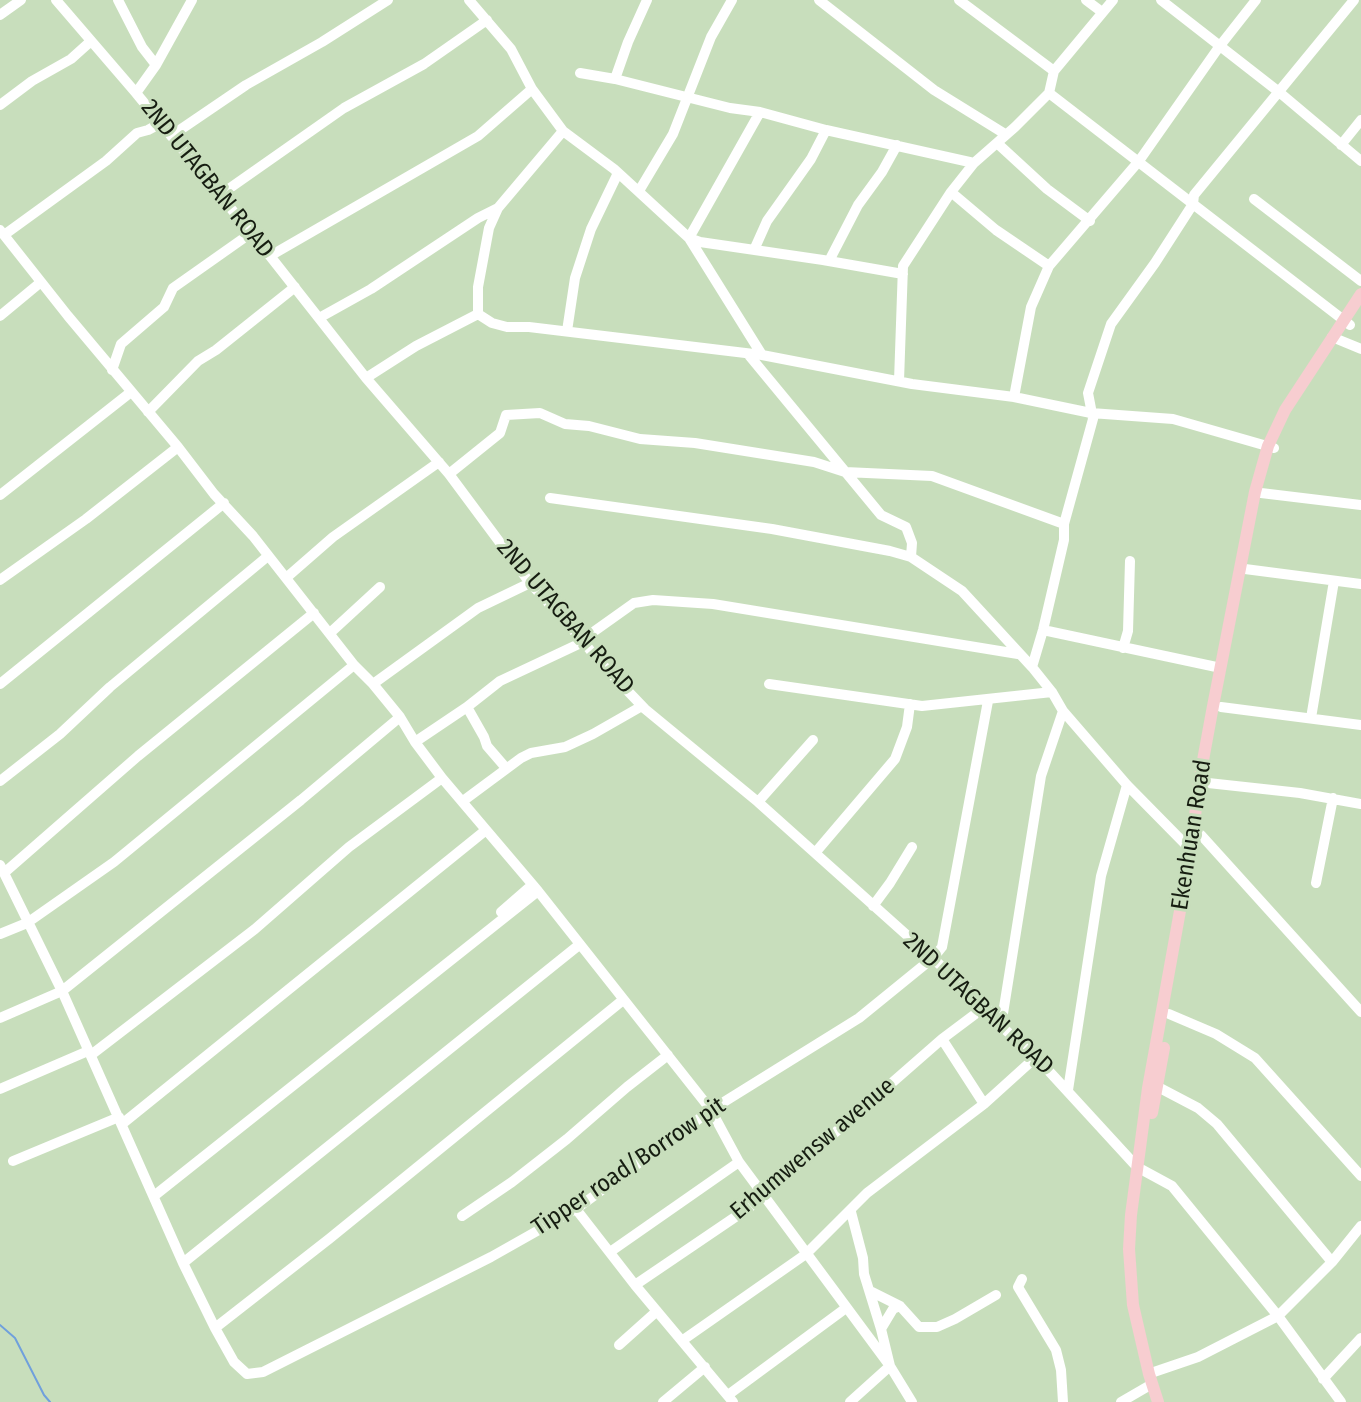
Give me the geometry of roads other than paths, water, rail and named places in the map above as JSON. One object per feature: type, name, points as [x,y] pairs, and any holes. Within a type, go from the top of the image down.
[{"type":"main road","name":"Ekenhuan Road","points":[[1347,323],[1361,294]]},
{"type":"main road","name":"Ekenhuan Road","points":[[1140,1168],[1158,1087],[1201,835],[1204,783],[1221,668],[1255,492],[1285,410],[1347,323],[1361,309]]},
{"type":"main road","name":"Ekenhuan Road","points":[[1158,1402],[1133,1305],[1129,1249],[1148,1088],[1191,850],[1222,707],[1245,569],[1271,447]]},
{"type":"main road","name":"Ekenhuan Road","points":[[1153,1378],[1164,1402]]},
{"type":"street","points":[[0,15],[21,0]]},
{"type":"street","name":"2ND UTAGBAN ROAD","points":[[56,0],[172,136],[366,378],[449,474],[530,583],[598,660],[642,706],[758,802],[934,957],[986,1006],[1001,1026],[1036,1057],[1140,1168],[1172,1186],[1278,1316],[1341,1402]]},
{"type":"street","points":[[118,0],[136,37],[156,65]]},
{"type":"street","points":[[136,93],[156,65],[192,0]]},
{"type":"street","points":[[172,136],[246,85],[322,43],[388,0]]},
{"type":"street","points":[[469,0],[511,49],[532,89],[563,131],[618,173],[689,238],[762,355]]},
{"type":"street","points":[[615,79],[646,0]]},
{"type":"street","points":[[639,191],[673,134],[710,37],[732,0]]},
{"type":"street","points":[[819,0],[934,90],[1005,134]]},
{"type":"street","points":[[959,0],[1054,71]]},
{"type":"street","points":[[1086,0],[1102,12]]},
{"type":"street","points":[[899,381],[903,266],[951,192],[974,163],[1049,93],[1054,71],[1113,0]]},
{"type":"street","points":[[1161,0],[1279,92],[1361,161]]},
{"type":"street","points":[[1014,397],[1031,307],[1049,266],[1139,161],[1219,47],[1256,0]]},
{"type":"street","points":[[1032,667],[1064,540],[1064,524],[1093,419],[1088,393],[1111,324],[1193,204],[1194,195],[1354,0]]},
{"type":"street","points":[[220,195],[344,108],[424,64],[486,20]]},
{"type":"street","points":[[0,106],[32,81],[71,60],[91,41]]},
{"type":"street","points":[[580,74],[615,79],[974,163]]},
{"type":"street","points":[[270,256],[478,136],[532,89]]},
{"type":"street","points":[[1049,93],[1347,323]]},
{"type":"street","points":[[689,238],[760,112]]},
{"type":"street","points":[[1341,145],[1361,120]]},
{"type":"street","points":[[161,123],[137,133],[106,161],[2,232],[112,370],[286,578],[354,665],[400,717],[442,778],[535,888],[711,1110],[739,1162],[890,1366],[912,1402]]},
{"type":"street","points":[[754,250],[767,221],[805,167],[826,130]]},
{"type":"street","points":[[478,314],[478,286],[489,228],[498,208],[563,131]]},
{"type":"street","points":[[997,143],[1047,190],[1090,221]]},
{"type":"street","points":[[829,261],[858,205],[882,172],[897,145]]},
{"type":"street","points":[[568,331],[575,278],[591,229],[618,173]]},
{"type":"street","points":[[951,192],[996,230],[1049,266]]},
{"type":"street","points":[[1254,199],[1361,281]]},
{"type":"street","points":[[319,318],[371,289],[478,218],[498,208]]},
{"type":"street","points":[[112,370],[121,344],[164,307],[173,288],[251,233]]},
{"type":"street","points":[[689,238],[700,242],[903,274]]},
{"type":"street","points":[[0,316],[41,282]]},
{"type":"street","points":[[148,412],[198,362],[295,287]]},
{"type":"street","points":[[478,314],[492,323],[507,327],[568,331],[762,355],[899,381],[1014,397],[1091,414],[1173,419],[1271,447]]},
{"type":"street","points":[[366,378],[416,346],[478,314]]},
{"type":"street","points":[[1336,338],[1361,349]]},
{"type":"street","points":[[748,354],[881,515],[906,527],[912,543],[911,557]]},
{"type":"street","points":[[0,495],[131,392]]},
{"type":"street","points":[[449,474],[500,433],[506,415],[540,414],[565,424],[589,426],[640,439],[695,443],[814,462],[845,471],[932,476],[1064,524]]},
{"type":"street","points":[[0,580],[86,519],[178,447]]},
{"type":"street","points":[[286,578],[333,537],[439,462]]},
{"type":"street","points":[[1261,493],[1361,505]]},
{"type":"street","points":[[550,498],[772,529],[911,557],[962,591],[1032,667],[1063,711],[1127,785],[1191,850]]},
{"type":"street","points":[[0,684],[224,503]]},
{"type":"street","points":[[0,781],[60,734],[110,687],[268,556]]},
{"type":"street","points":[[1123,648],[1128,631],[1130,561]]},
{"type":"street","points":[[1245,569],[1361,584]]},
{"type":"street","points":[[1311,718],[1334,581]]},
{"type":"street","points":[[373,684],[478,608],[530,583]]},
{"type":"street","points":[[330,633],[380,587]]},
{"type":"street","points":[[415,742],[500,681],[583,641],[634,603],[653,600],[713,604],[1018,654]]},
{"type":"street","points":[[314,613],[2,869],[62,991],[183,1263],[215,1328],[330,1239],[440,1146],[623,1000]]},
{"type":"street","points":[[1043,630],[1221,668]]},
{"type":"street","points":[[0,934],[27,923],[114,862],[354,665]]},
{"type":"street","points":[[769,684],[922,706],[1052,692]]},
{"type":"street","points":[[934,957],[942,947],[988,701]]},
{"type":"street","points":[[816,853],[895,759],[903,744],[910,704]]},
{"type":"street","points":[[463,801],[506,768],[531,753],[565,747],[642,706]]},
{"type":"street","points":[[467,707],[487,746],[506,768]]},
{"type":"street","points":[[1222,707],[1361,725]]},
{"type":"street","points":[[1001,1026],[1041,776],[1063,711]]},
{"type":"street","points":[[0,1018],[62,991],[280,817],[400,717]]},
{"type":"street","points":[[758,802],[813,740]]},
{"type":"street","points":[[0,1089],[90,1053],[255,929],[349,847],[442,778]]},
{"type":"street","points":[[1204,783],[1333,798],[1361,804]]},
{"type":"street","points":[[1068,1090],[1101,876],[1127,785]]},
{"type":"street","points":[[1315,883],[1333,798]]},
{"type":"street","points":[[13,1161],[120,1121],[486,830]]},
{"type":"street","points":[[1201,835],[1360,1009]]},
{"type":"street","points":[[873,906],[912,847]]},
{"type":"street","points":[[266,1100],[375,1018],[535,888]]},
{"type":"street","points":[[154,1196],[535,888]]},
{"type":"street","points":[[312,1159],[579,945]]},
{"type":"street","points":[[183,1263],[579,945]]},
{"type":"street","name":"Tipper road/Borrow pit","points":[[215,1328],[234,1362],[247,1374],[263,1373],[491,1257],[576,1209],[711,1110],[859,1018],[934,957]]},
{"type":"street","name":"Erhumwensw avenue","points":[[635,1285],[765,1194],[942,1039],[986,1006]]},
{"type":"street","points":[[1169,1014],[1216,1034],[1255,1058],[1361,1176]]},
{"type":"street","points":[[942,1039],[984,1104]]},
{"type":"street","points":[[462,1216],[523,1174],[668,1055]]},
{"type":"street","points":[[683,1340],[806,1254],[851,1212],[867,1193],[984,1104],[1036,1057]]},
{"type":"street","points":[[1158,1087],[1198,1108],[1217,1124],[1332,1262]]},
{"type":"street","points":[[610,1252],[739,1162]]},
{"type":"street","points":[[576,1209],[635,1285],[731,1398],[846,1308]]},
{"type":"street","points":[[851,1212],[890,1366]]},
{"type":"street","points":[[1121,1402],[1153,1378],[1278,1316],[1332,1262],[1361,1226]]},
{"type":"street","points":[[1022,1279],[1018,1287],[1056,1350],[1061,1370],[1063,1402]]},
{"type":"street","points":[[870,1291],[900,1306],[919,1327],[937,1327],[996,1294]]},
{"type":"street","points":[[881,1329],[893,1309],[900,1306]]},
{"type":"street","points":[[619,1345],[657,1311]]},
{"type":"street","points":[[1323,1378],[1361,1338]]},
{"type":"street","points":[[850,1402],[890,1366]]},
{"type":"street","points":[[663,1402],[705,1367]]},
{"type":"waterway","points":[[0,1325],[15,1338],[50,1402]]}]
